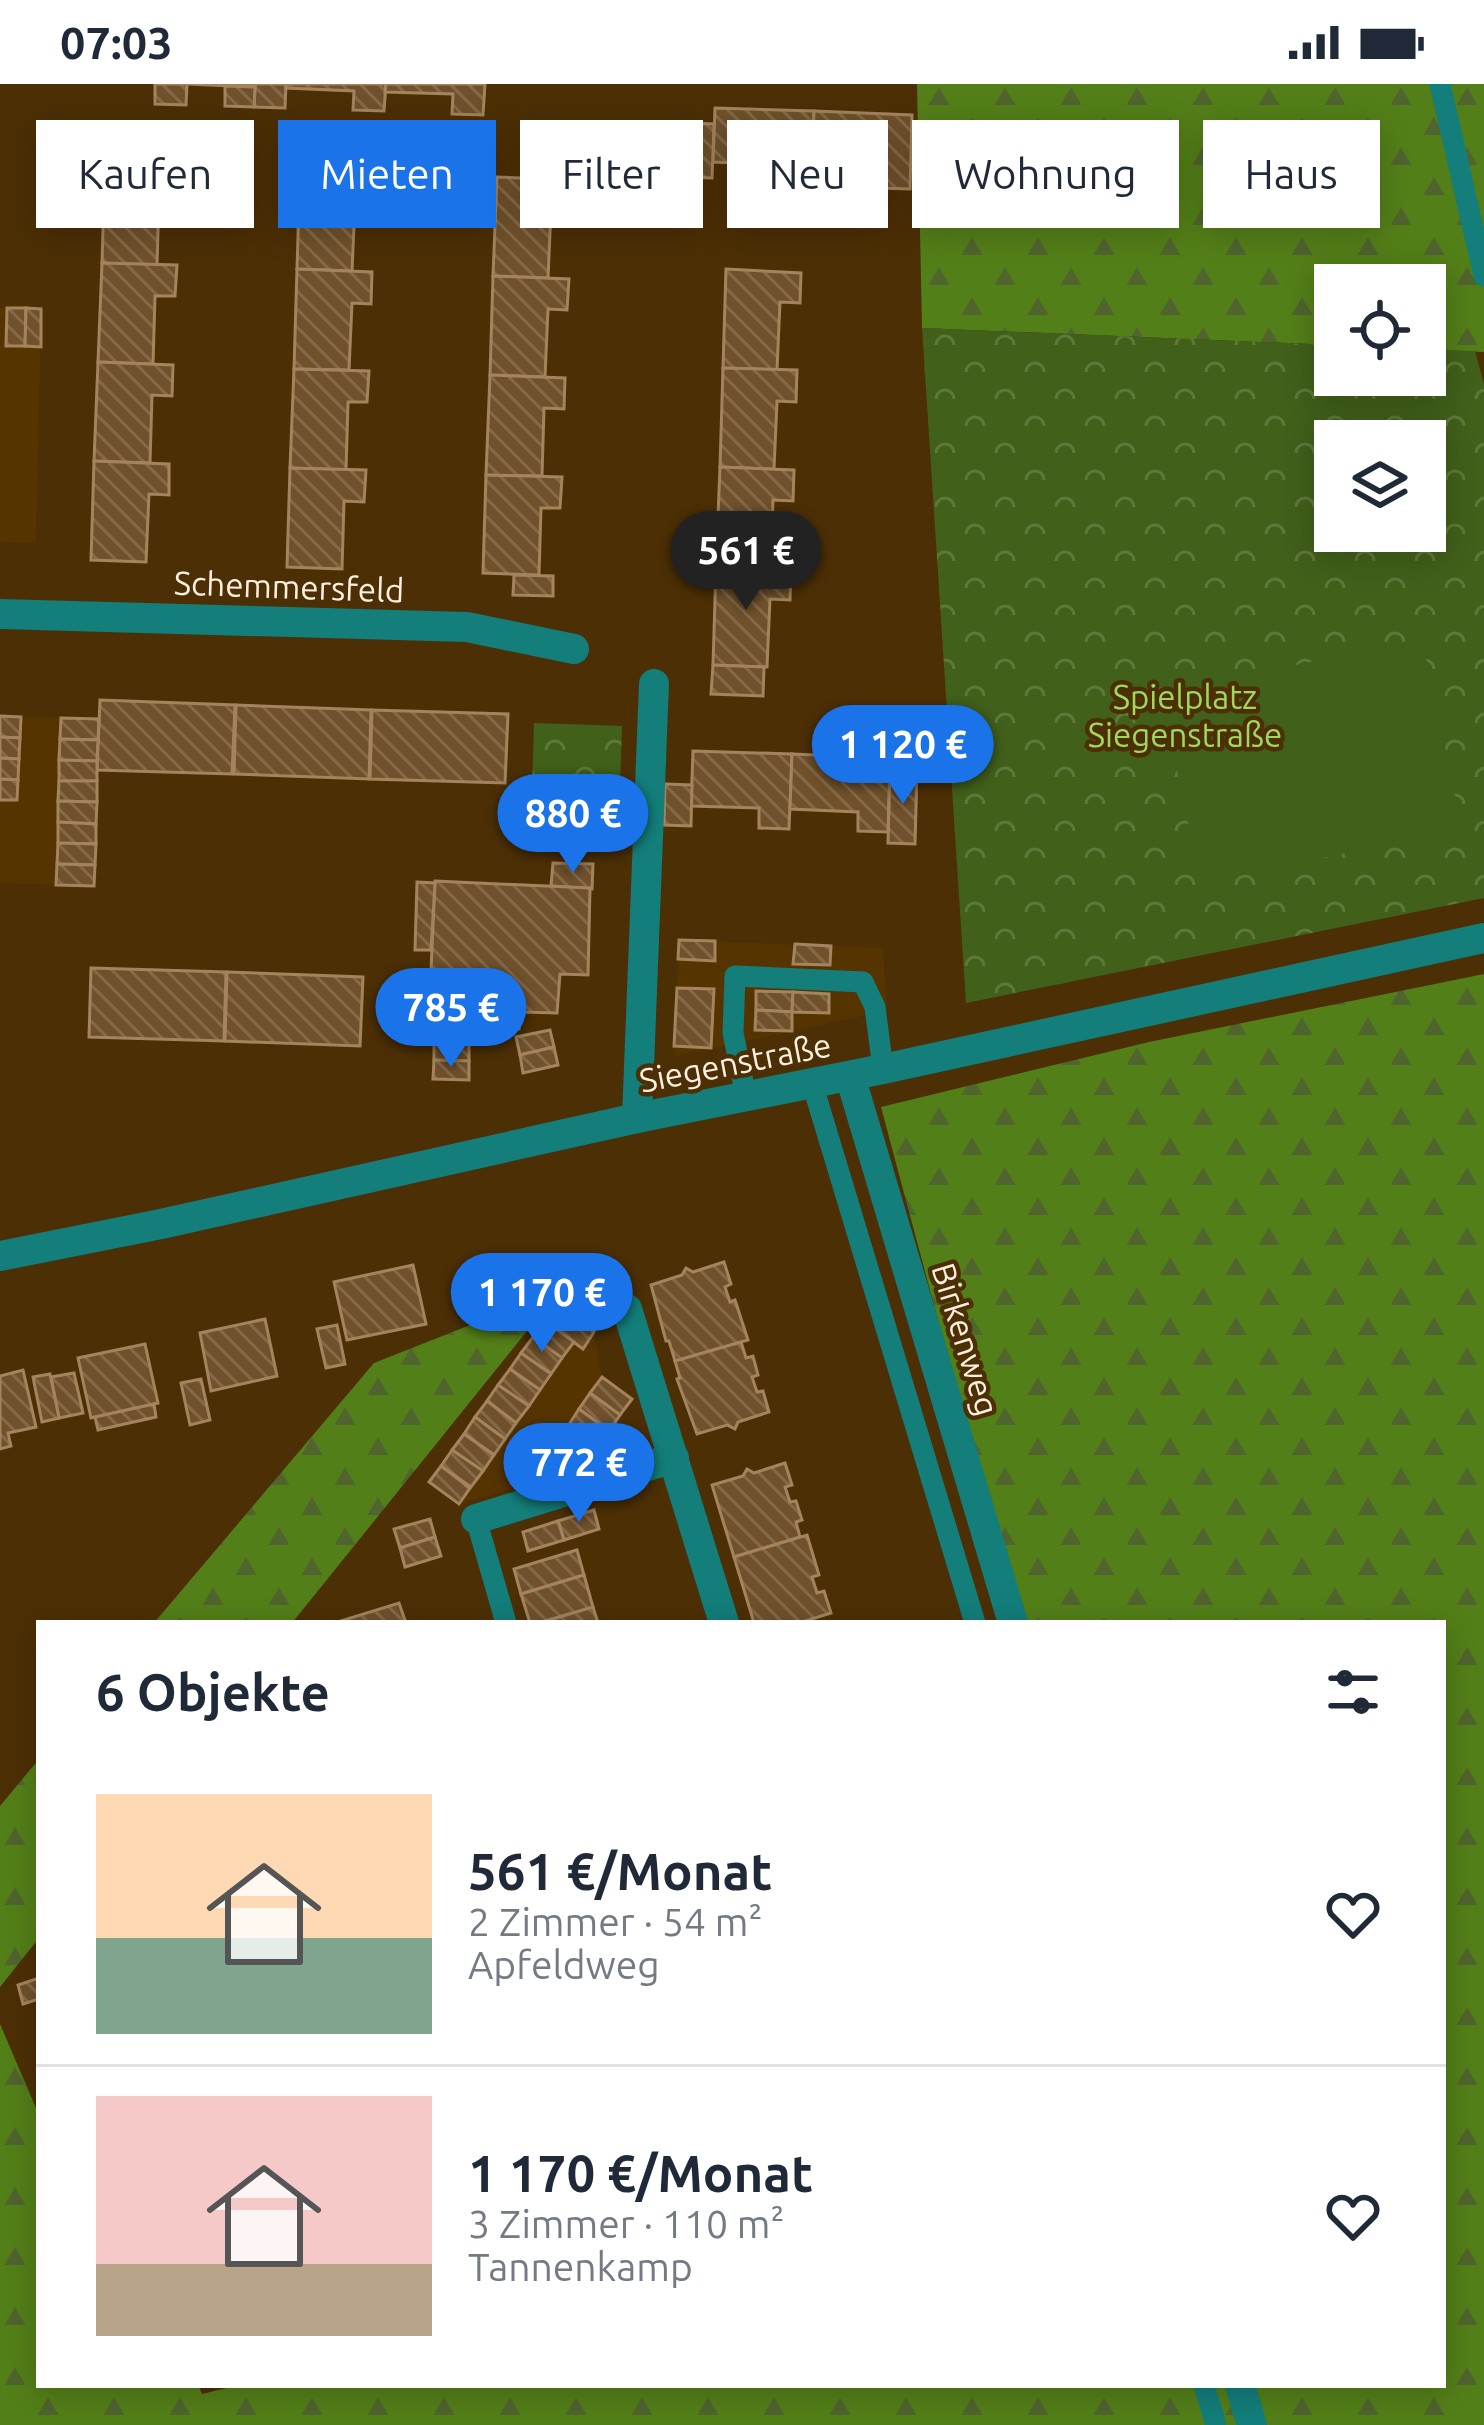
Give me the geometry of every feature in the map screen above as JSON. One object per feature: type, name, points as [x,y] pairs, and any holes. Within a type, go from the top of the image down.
[{"type":"street","name":"Schemmersfeld","points":[[0,614],[467,627],[574,649]]},
{"type":"street","points":[[637,1118],[654,684]]},
{"type":"street","name":"Siegenstraße","points":[[0,1256],[1484,938]]},
{"type":"street","name":"Birkenweg","points":[[850,1076],[1012,1620]]},
{"type":"street","points":[[627,1309],[723,1620]]},
{"type":"street","points":[[476,1520],[674,1458]]},
{"type":"street","points":[[1241,2388],[1252,2425]]},
{"type":"lane","points":[[1440,84],[1484,277]]},
{"type":"lane","points":[[746,1096],[733,1033],[735,976],[863,982],[875,1007],[883,1069]]},
{"type":"lane","points":[[812,1083],[974,1620]]},
{"type":"lane","points":[[476,1520],[505,1620]]},
{"type":"lane","points":[[1205,2388],[1216,2425]]},
{"type":"shaded area","points":[[0,308],[41,309],[36,543],[0,542]]},
{"type":"shaded area","points":[[0,716],[99,719],[94,886],[0,883]]},
{"type":"shaded area","points":[[679,940],[883,948],[887,1011],[674,1056]]},
{"type":"shaded area","points":[[565,1311],[594,1332],[602,1377],[632,1399],[586,1463],[569,1451],[551,1478],[459,1504],[429,1482],[544,1320],[554,1327]]},
{"type":"green space","points":[[917,84],[1484,84],[1484,352],[1446,350],[1446,264],[1314,264],[1314,344],[922,328],[920,228],[1179,228],[1179,120],[918,120]]},
{"type":"green space","name":"Spielplatz Siegenstraße","points":[[922,328],[1314,344],[1314,396],[1446,396],[1446,350],[1475,351],[1484,384],[1484,898],[966,1003]]},
{"type":"green space","points":[[1422,638],[1462,828],[1201,884],[1161,694]]},
{"type":"green space","points":[[534,723],[622,726],[619,818],[587,817],[587,790],[532,789]]},
{"type":"green space","points":[[1484,974],[1484,2425],[0,2425],[0,2024],[36,2108],[36,2388],[199,2388],[202,2394],[227,2388],[1446,2388],[1446,1620],[1018,1620],[881,1107],[1149,1042]]},
{"type":"green space","points":[[561,1289],[294,1620],[157,1620],[374,1363]]},
{"type":"green space","points":[[36,1763],[36,1942],[0,1987],[0,1806]]},
{"type":"building","points":[[155,84],[187,84],[186,105],[155,104]]},
{"type":"building","points":[[187,84],[286,84],[285,108],[254,107],[255,87]]},
{"type":"building","points":[[286,84],[386,84],[384,111],[353,110],[354,91],[286,88]]},
{"type":"building","points":[[386,84],[485,84],[483,115],[452,114],[453,94],[385,92]]},
{"type":"building","points":[[225,86],[255,87],[254,107],[225,106]]},
{"type":"building","points":[[715,108],[814,111],[814,120],[727,120],[727,163],[713,162]]},
{"type":"building","points":[[814,111],[912,115],[910,189],[888,188],[888,120],[814,120]]},
{"type":"building","points":[[703,124],[714,124],[712,178],[703,178]]},
{"type":"building","points":[[497,177],[520,178],[520,228],[550,228],[548,278],[493,276]]},
{"type":"building","points":[[103,228],[158,228],[157,265],[102,263]]},
{"type":"building","points":[[298,228],[354,228],[352,271],[297,269]]},
{"type":"building","points":[[102,263],[177,265],[175,296],[155,296],[153,364],[98,362]]},
{"type":"building","points":[[297,269],[372,272],[371,304],[352,303],[349,370],[294,369]]},
{"type":"building","points":[[726,269],[801,273],[800,303],[780,302],[777,370],[723,368]]},
{"type":"building","points":[[493,276],[569,279],[567,310],[548,309],[545,377],[490,375]]},
{"type":"building","points":[[7,308],[26,308],[25,346],[6,346]]},
{"type":"building","points":[[26,308],[41,309],[41,347],[25,346]]},
{"type":"building","points":[[98,362],[173,365],[172,396],[152,395],[150,463],[94,461]]},
{"type":"building","points":[[723,368],[797,370],[796,402],[777,401],[774,469],[720,467]]},
{"type":"building","points":[[294,369],[369,371],[367,402],[348,402],[346,470],[290,468]]},
{"type":"building","points":[[490,375],[565,378],[564,409],[544,408],[542,476],[486,475]]},
{"type":"building","points":[[94,461],[169,464],[169,495],[149,494],[146,562],[91,560]]},
{"type":"building","points":[[720,467],[794,470],[793,501],[773,500],[771,568],[716,566]]},
{"type":"building","points":[[290,468],[366,470],[364,502],[344,501],[342,569],[287,567]]},
{"type":"building","points":[[486,475],[562,477],[560,508],[541,508],[539,575],[483,573]]},
{"type":"building","points":[[716,566],[791,569],[790,600],[770,599],[767,667],[713,665]]},
{"type":"building","points":[[514,575],[553,576],[553,596],[513,595]]},
{"type":"building","points":[[713,665],[764,667],[763,696],[711,694]]},
{"type":"building","points":[[100,700],[235,705],[232,774],[97,770]]},
{"type":"building","points":[[236,705],[371,710],[369,779],[234,774]]},
{"type":"building","points":[[372,710],[508,714],[505,783],[370,779]]},
{"type":"building","points":[[0,716],[21,717],[20,738],[0,737]]},
{"type":"building","points":[[61,718],[99,719],[98,740],[60,739]]},
{"type":"building","points":[[0,737],[20,738],[19,759],[0,758]]},
{"type":"building","points":[[60,739],[98,740],[97,761],[59,760]]},
{"type":"building","points":[[693,751],[792,754],[789,829],[759,828],[759,808],[691,806]]},
{"type":"building","points":[[792,754],[890,758],[888,832],[858,831],[858,812],[790,809]]},
{"type":"building","points":[[0,758],[19,759],[18,780],[0,779]]},
{"type":"building","points":[[59,760],[97,761],[97,781],[59,781]]},
{"type":"building","points":[[890,771],[917,771],[915,844],[888,843]]},
{"type":"building","points":[[0,779],[18,780],[17,800],[0,800]]},
{"type":"building","points":[[59,781],[97,781],[97,802],[58,801]]},
{"type":"building","points":[[665,784],[692,785],[691,826],[664,825]]},
{"type":"building","points":[[58,801],[97,802],[96,824],[58,822]]},
{"type":"building","points":[[58,822],[96,824],[96,844],[58,843]]},
{"type":"building","points":[[58,843],[96,844],[95,865],[57,864]]},
{"type":"building","points":[[553,863],[593,864],[592,889],[551,886]]},
{"type":"building","points":[[57,864],[95,865],[94,886],[56,885]]},
{"type":"building","points":[[435,881],[590,888],[588,975],[560,974],[557,1013],[520,1012],[519,1029],[484,1028],[485,1010],[435,1008],[436,972],[431,971]]},
{"type":"building","points":[[417,882],[435,883],[431,950],[415,950]]},
{"type":"building","points":[[679,940],[715,941],[715,961],[678,959]]},
{"type":"building","points":[[795,944],[831,946],[830,965],[793,964]]},
{"type":"building","points":[[91,968],[226,972],[224,1041],[89,1037]]},
{"type":"building","points":[[227,972],[363,977],[360,1046],[225,1041]]},
{"type":"building","points":[[677,988],[714,989],[711,1048],[674,1046]]},
{"type":"building","points":[[756,991],[793,992],[792,1012],[756,1010]]},
{"type":"building","points":[[793,992],[829,994],[829,1013],[792,1012]]},
{"type":"building","points":[[756,1010],[792,1012],[792,1031],[755,1030]]},
{"type":"building","points":[[550,1030],[554,1047],[520,1055],[516,1037]]},
{"type":"building","points":[[434,1041],[469,1043],[469,1061],[434,1060]]},
{"type":"building","points":[[554,1047],[558,1065],[523,1073],[520,1055]]},
{"type":"building","points":[[434,1060],[469,1061],[469,1080],[433,1079]]},
{"type":"building","points":[[724,1262],[731,1284],[725,1287],[730,1302],[735,1300],[748,1340],[675,1361],[651,1285],[682,1275],[686,1268],[693,1272]]},
{"type":"building","points":[[413,1265],[426,1324],[347,1340],[334,1282]]},
{"type":"building","points":[[565,1311],[594,1332],[583,1349],[553,1327]]},
{"type":"building","points":[[265,1319],[277,1376],[211,1391],[200,1333]]},
{"type":"building","points":[[544,1320],[574,1342],[562,1358],[533,1337]]},
{"type":"building","points":[[337,1325],[345,1364],[326,1368],[317,1329]]},
{"type":"building","points":[[533,1337],[562,1358],[551,1374],[521,1353]]},
{"type":"building","points":[[741,1342],[746,1358],[753,1356],[758,1375],[752,1377],[757,1392],[763,1391],[769,1412],[738,1422],[735,1429],[727,1425],[697,1434],[675,1361]]},
{"type":"building","points":[[145,1344],[158,1403],[91,1418],[78,1358]]},
{"type":"building","points":[[521,1353],[551,1374],[540,1390],[510,1369]]},
{"type":"building","points":[[510,1369],[540,1390],[529,1406],[498,1385]]},
{"type":"building","points":[[23,1370],[36,1427],[8,1433],[11,1446],[0,1449],[0,1376]]},
{"type":"building","points":[[74,1373],[83,1413],[59,1418],[51,1377]]},
{"type":"building","points":[[50,1374],[59,1418],[42,1422],[33,1377]]},
{"type":"building","points":[[602,1377],[632,1399],[620,1415],[590,1393]]},
{"type":"building","points":[[201,1379],[210,1420],[190,1425],[181,1383]]},
{"type":"building","points":[[498,1385],[529,1406],[516,1423],[487,1401]]},
{"type":"building","points":[[590,1393],[620,1415],[609,1431],[579,1409]]},
{"type":"building","points":[[487,1401],[516,1423],[505,1439],[475,1417]]},
{"type":"building","points":[[154,1404],[156,1417],[98,1430],[95,1417]]},
{"type":"building","points":[[579,1409],[609,1431],[598,1447],[568,1426]]},
{"type":"building","points":[[475,1417],[505,1439],[494,1455],[464,1434]]},
{"type":"building","points":[[568,1426],[598,1447],[586,1463],[556,1442]]},
{"type":"building","points":[[464,1434],[494,1455],[483,1471],[452,1450]]},
{"type":"building","points":[[452,1450],[483,1471],[471,1487],[441,1466]]},
{"type":"building","points":[[785,1463],[792,1485],[785,1487],[802,1520],[796,1522],[800,1537],[734,1557],[712,1485],[743,1476],[747,1469],[754,1473]]},
{"type":"building","points":[[441,1466],[470,1488],[459,1504],[429,1482]]},
{"type":"building","points":[[594,1510],[599,1529],[564,1540],[558,1521]]},
{"type":"building","points":[[430,1519],[435,1537],[400,1548],[394,1529]]},
{"type":"building","points":[[558,1521],[564,1540],[528,1551],[523,1532]]},
{"type":"building","points":[[807,1535],[819,1575],[812,1577],[817,1593],[824,1591],[831,1613],[809,1620],[753,1620],[734,1557]]},
{"type":"building","points":[[435,1537],[441,1556],[405,1567],[400,1548]]},
{"type":"building","points":[[577,1550],[584,1575],[521,1594],[514,1569]]},
{"type":"building","points":[[584,1575],[593,1607],[549,1620],[529,1620],[521,1594]]},
{"type":"building","points":[[399,1603],[405,1620],[344,1620]]},
{"type":"building","points":[[593,1607],[597,1620],[549,1620]]},
{"type":"building","points":[[36,1979],[36,2000],[23,2004],[18,1985]]}]
